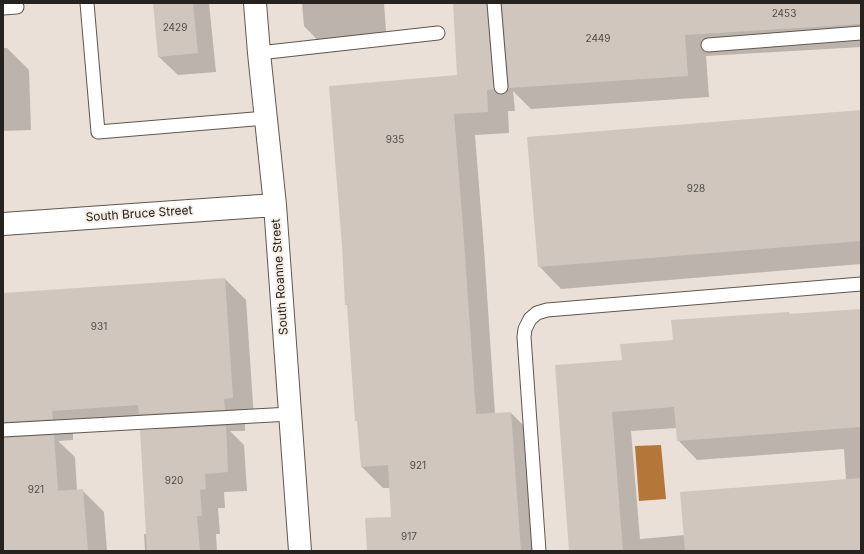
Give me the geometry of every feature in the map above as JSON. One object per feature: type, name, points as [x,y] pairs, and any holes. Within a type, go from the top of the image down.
[{"type":"street","name":"South Roanne Street","points":[[255,3],[275,205],[300,551]]},
{"type":"street","name":"South Bruce Street","points":[[3,224],[275,205]]},
{"type":"lane","points":[[3,8],[17,7],[16,3]]},
{"type":"lane","points":[[87,3],[98,132],[266,118]]},
{"type":"lane","points":[[494,3],[501,87]]},
{"type":"lane","points":[[259,53],[438,33]]},
{"type":"lane","points":[[708,45],[861,33]]},
{"type":"lane","points":[[539,551],[524,337],[525,330],[530,319],[538,313],[547,310],[861,284]]},
{"type":"lane","points":[[3,430],[290,414]]},
{"type":"shaded area","points":[[661,445],[666,499],[639,501],[635,446]]},
{"type":"building","points":[[153,3],[193,3],[198,53],[158,57]]},
{"type":"building","points":[[453,3],[486,3],[494,89],[487,90],[488,112],[454,114],[476,414],[511,412],[521,551],[367,551],[365,518],[391,517],[388,465],[361,467],[357,421],[355,421],[347,305],[345,305],[342,246],[329,86],[457,75]]},
{"type":"building","points":[[502,3],[861,3],[861,24],[685,35],[688,76],[509,88]]},
{"type":"building","points":[[861,110],[861,241],[538,267],[527,137]]},
{"type":"building","points":[[225,278],[233,398],[224,399],[225,410],[139,414],[138,405],[52,411],[53,419],[3,422],[3,293]]},
{"type":"building","points":[[861,309],[861,427],[677,441],[674,407],[612,412],[623,551],[569,551],[555,365],[622,360],[620,344],[673,340],[671,320]]},
{"type":"building","points":[[226,426],[228,472],[205,474],[206,489],[200,490],[202,516],[197,516],[200,551],[147,551],[140,430]]},
{"type":"building","points":[[54,435],[58,491],[83,489],[88,551],[3,551],[3,438]]},
{"type":"building","points":[[861,478],[861,551],[685,551],[680,492]]}]
